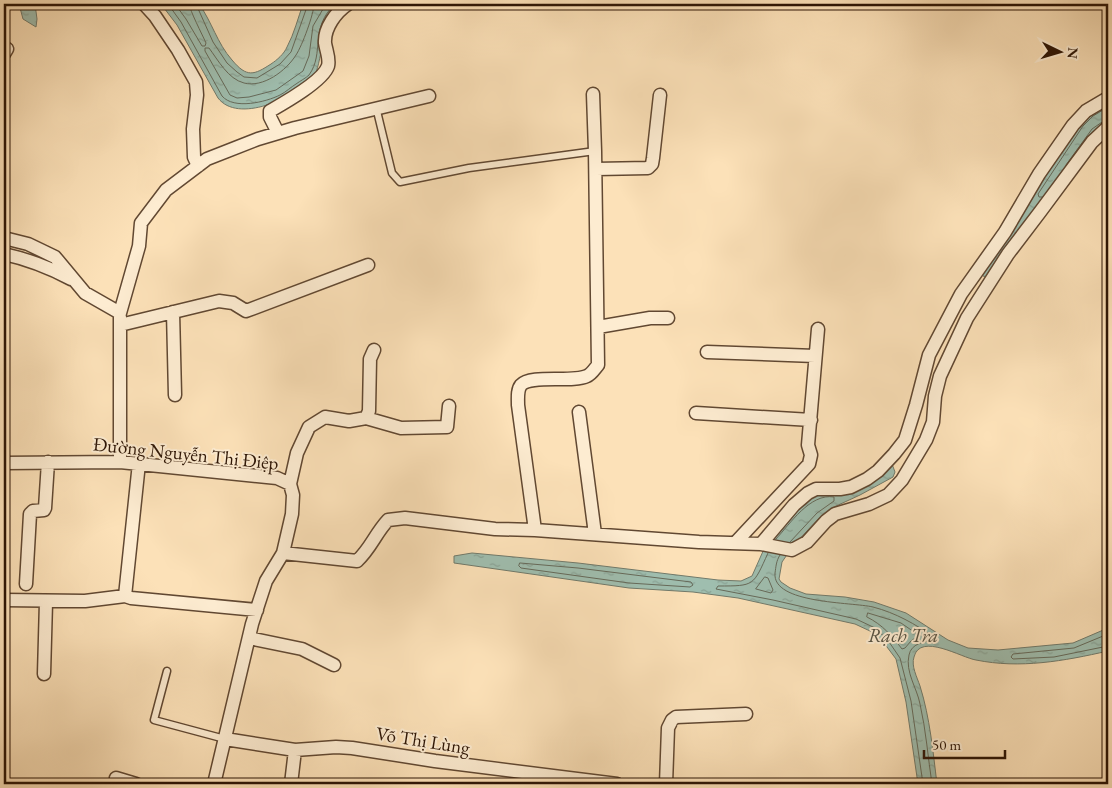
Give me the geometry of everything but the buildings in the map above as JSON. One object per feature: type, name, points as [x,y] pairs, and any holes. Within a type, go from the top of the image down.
[{"type":"street","points":[[144,4],[156,16],[196,82],[197,95],[193,129],[194,156],[198,166]]},
{"type":"street","points":[[278,133],[270,117],[270,111],[290,100],[324,72],[328,62],[325,40],[327,30],[333,18],[348,4]]},
{"type":"street","points":[[535,530],[518,405],[520,386],[527,381],[587,376],[598,365],[596,151],[593,94]]},
{"type":"street","points":[[596,169],[648,168],[652,164],[660,95]]},
{"type":"street","points":[[120,462],[120,319],[139,246],[141,224],[166,190],[207,159],[258,139],[376,107],[429,96]]},
{"type":"street","points":[[763,544],[794,505],[808,493],[816,489],[851,487],[867,479],[894,454],[904,440],[916,405],[929,355],[961,294],[1005,232],[1039,174],[1073,124],[1086,111],[1108,98]]},
{"type":"street","points":[[283,553],[357,561],[374,542],[380,529],[388,520],[405,518],[495,530],[535,530],[698,542],[736,542],[763,544],[792,550],[807,542],[835,514],[869,504],[888,495],[902,480],[926,440],[933,422],[935,396],[940,376],[967,318],[1008,254],[1092,142],[1108,127]]},
{"type":"street","points":[[4,238],[28,244],[56,258],[84,293],[120,319],[173,312],[219,301],[233,303],[246,311],[368,265]]},
{"type":"street","points":[[4,254],[43,266],[76,282]]},
{"type":"street","points":[[173,312],[175,395]]},
{"type":"street","points":[[598,327],[650,318],[668,318]]},
{"type":"street","points":[[736,542],[811,460],[808,445],[818,329]]},
{"type":"street","points":[[366,418],[369,411],[370,359],[374,350]]},
{"type":"street","points":[[707,352],[815,356]]},
{"type":"street","points":[[290,484],[297,453],[309,427],[325,417],[349,421],[366,418],[401,428],[447,427],[449,406]]},
{"type":"street","points":[[579,412],[595,534]]},
{"type":"street","points":[[696,413],[811,420]]},
{"type":"street","points":[[26,584],[30,514],[33,511],[44,510],[45,508],[48,462]]},
{"type":"street","name":"Đường Nguyễn Thị Điệp","points":[[4,463],[120,462],[277,478],[290,484],[293,495],[292,514],[283,553],[266,581],[257,610],[214,784]]},
{"type":"street","points":[[125,596],[138,464]]},
{"type":"street","points":[[4,600],[85,601],[125,596],[257,610]]},
{"type":"street","points":[[44,674],[46,602]]},
{"type":"street","points":[[249,638],[302,649],[334,666]]},
{"type":"street","points":[[666,784],[668,728],[672,720],[676,717],[746,714]]},
{"type":"street","name":"Võ Thị Lùng","points":[[225,739],[295,750],[336,747],[352,748],[435,761],[616,784]]},
{"type":"street","points":[[291,784],[295,750]]},
{"type":"street","points":[[116,778],[136,784]]},
{"type":"lane","points":[[376,107],[392,173],[400,182],[469,168],[596,151]]},
{"type":"lane","points":[[167,671],[154,720],[225,739]]},
{"type":"water","points":[[19,4],[35,4],[36,27],[23,19]]},
{"type":"water","points":[[161,4],[199,4],[227,53],[237,66],[251,73],[265,68],[276,61],[284,52],[292,37],[303,4],[342,4],[325,41],[316,72],[312,79],[293,94],[280,100],[266,105],[239,109],[227,105],[218,98],[177,25]]},
{"type":"water","points":[[1108,101],[1108,124],[987,277],[983,276],[981,273],[1079,122]]},
{"type":"water","name":"Rạch Tra","points":[[892,464],[895,472],[893,477],[834,507],[820,517],[793,546],[782,562],[779,579],[781,582],[790,588],[806,594],[845,597],[874,602],[906,613],[948,640],[968,648],[998,650],[1073,643],[1108,628],[1108,651],[1042,663],[992,663],[976,660],[933,646],[918,650],[913,664],[931,735],[937,784],[918,784],[906,702],[896,659],[884,643],[870,631],[855,624],[738,598],[693,592],[629,588],[454,563],[454,556],[472,553],[741,581],[752,576],[768,540],[802,504],[815,495]]}]
